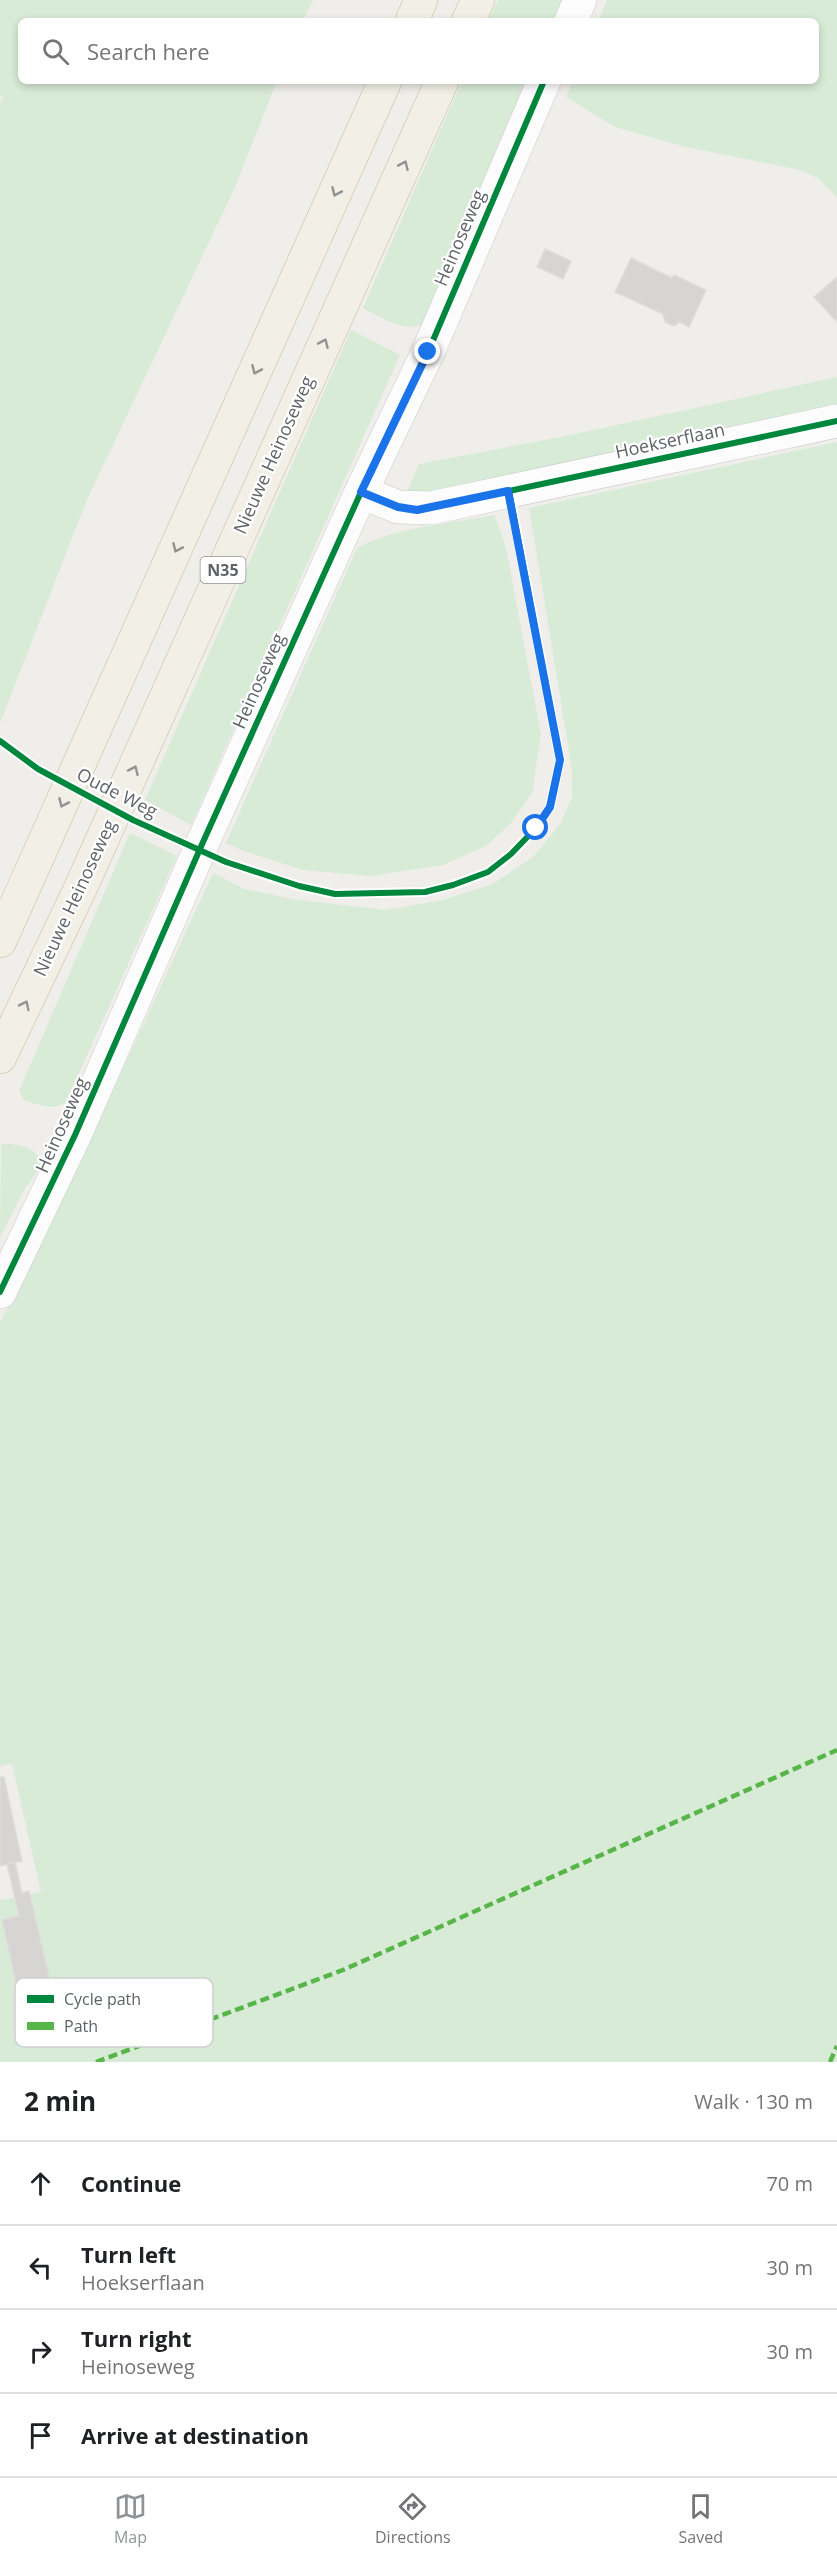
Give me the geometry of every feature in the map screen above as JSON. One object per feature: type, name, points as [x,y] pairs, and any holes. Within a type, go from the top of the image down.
[{"type":"highway","points":[[413,18],[422,0]]},
{"type":"highway","points":[[469,18],[478,0]]},
{"type":"highway","name":"N35","points":[[0,941],[384,84]]},
{"type":"highway","name":"Nieuwe Heinoseweg","points":[[0,1057],[81,887],[441,84]]},
{"type":"street","points":[[572,18],[580,0]]},
{"type":"street","name":"Heinoseweg","points":[[0,1292],[75,1135],[203,842],[361,492],[428,352],[543,84]]},
{"type":"street","name":"Hoekserflaan","points":[[361,492],[398,507],[431,508],[837,421]]},
{"type":"green space","points":[[0,0],[313,0],[304,18],[18,18],[18,84],[276,84],[235,187],[86,502],[0,723],[0,103],[3,97],[0,95]]},
{"type":"green space","points":[[498,0],[567,0],[559,18],[489,18]]},
{"type":"green space","points":[[607,0],[837,0],[837,197],[819,179],[800,170],[686,147],[615,127],[566,97],[572,84],[819,84],[819,18],[599,18]]},
{"type":"green space","points":[[461,84],[531,84],[426,323],[418,326],[401,326],[363,308]]},
{"type":"green space","points":[[351,330],[400,355],[191,825],[145,800]]},
{"type":"green space","points":[[837,377],[837,413],[404,498],[419,464],[566,436]]},
{"type":"green space","points":[[837,442],[837,2062],[0,2062],[0,1900],[41,1892],[12,1764],[0,1766],[0,1323],[74,1175],[213,873],[242,888],[291,899],[386,910],[443,900],[493,884],[533,857],[561,823],[572,797],[572,769],[529,508]]},
{"type":"green space","points":[[495,515],[506,548],[541,735],[532,793],[511,823],[486,846],[443,865],[371,876],[303,870],[226,843],[357,548],[371,541],[405,531]]},
{"type":"green space","points":[[130,833],[177,856],[66,1102],[51,1107],[24,1100],[19,1091]]},
{"type":"green space","points":[[1,1144],[25,1147],[35,1153],[43,1163],[24,1190],[0,1238]]},
{"type":"building","points":[[545,249],[571,261],[563,279],[537,267]]},
{"type":"building","points":[[631,258],[672,278],[674,275],[706,290],[689,327],[680,322],[674,326],[665,322],[663,314],[615,292]]},
{"type":"building","points":[[837,277],[837,322],[814,297]]},
{"type":"building","points":[[0,1777],[4,1777],[22,1861],[0,1866]]},
{"type":"building","points":[[15,1862],[22,1893],[29,1891],[50,1978],[15,1978],[2,1920],[19,1916],[7,1864]]},
{"type":"marked path","points":[[213,2018],[343,1970],[837,1750]]},
{"type":"marked path","points":[[830,2062],[837,2046]]},
{"type":"marked path","points":[[96,2062],[136,2047]]},
{"type":"cycle path","points":[[0,1292],[75,1135],[203,842],[361,492],[428,352],[543,84]]},
{"type":"cycle path","name":"Oude Weg","points":[[0,741],[38,769],[133,820],[226,862],[299,886],[335,894],[425,892],[453,885],[488,872],[511,854],[536,828],[550,807],[560,760],[509,491],[837,421]]},
{"type":"route","points":[[428,352],[361,492],[398,507],[417,510],[508,491],[560,760],[557,783],[550,807],[536,828]]}]
